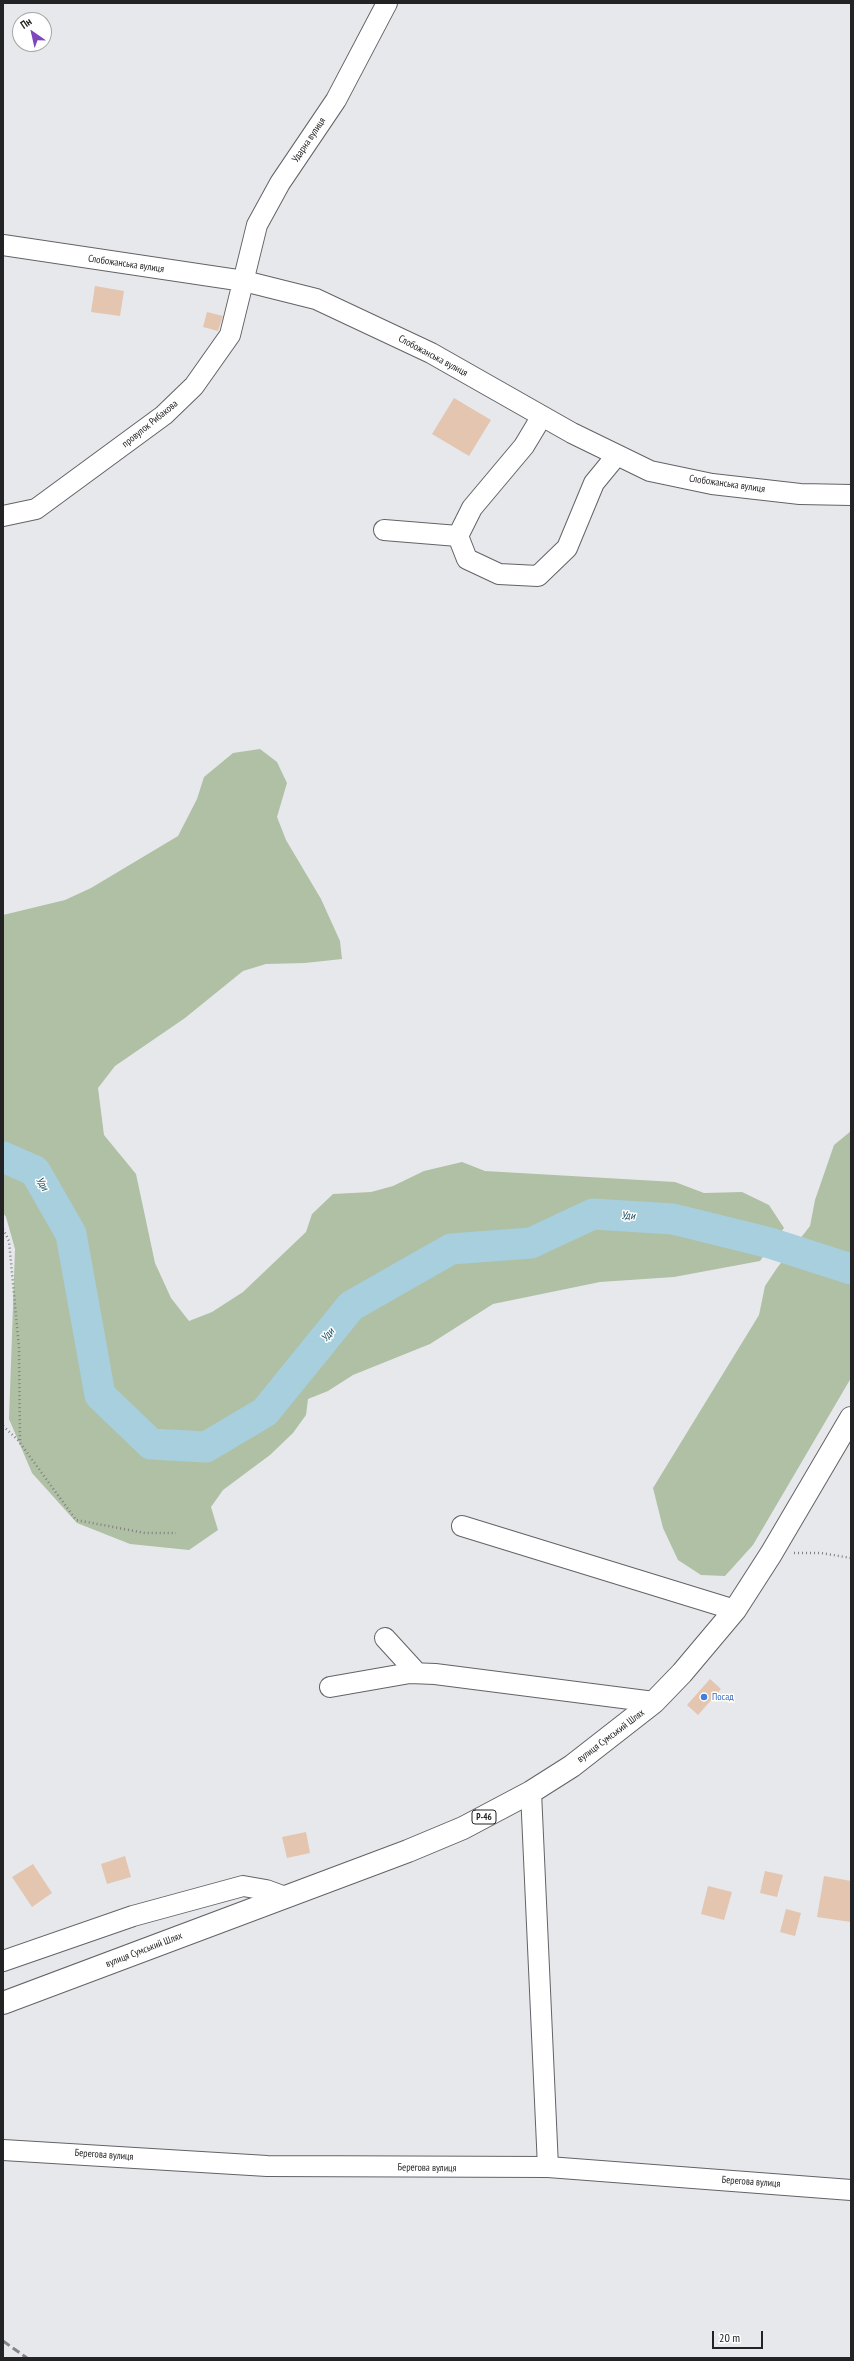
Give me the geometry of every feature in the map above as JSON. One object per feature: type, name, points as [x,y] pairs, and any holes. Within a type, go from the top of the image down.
[{"type":"main road","name":"вулиця Сумський Шлях","points":[[3,2003],[408,1851],[463,1828],[531,1792],[572,1766],[654,1702],[682,1673],[735,1610],[834,1450],[851,1418]]},
{"type":"street","name":"Ударна вулиця","points":[[244,281],[256,225],[280,184],[336,100],[387,3]]},
{"type":"street","name":"Слобожанська вулиця","points":[[3,245],[244,281],[316,299],[431,353],[542,416],[650,471],[712,484],[800,494],[851,495]]},
{"type":"street","name":"провулок Рибакова","points":[[3,516],[36,509],[164,415],[184,396],[194,386],[230,335],[244,281]]},
{"type":"street","points":[[542,416],[524,446],[472,508],[458,536],[467,559],[499,574],[538,576],[567,548],[594,483],[616,455]]},
{"type":"street","points":[[384,530],[458,536]]},
{"type":"street","points":[[462,1526],[735,1610]]},
{"type":"street","points":[[385,1638],[417,1673]]},
{"type":"street","points":[[330,1687],[417,1673],[654,1702]]},
{"type":"street","points":[[531,1792],[548,2167]]},
{"type":"street","points":[[3,1961],[134,1916],[243,1886],[266,1890],[285,1897]]},
{"type":"street","name":"Берегова вулиця","points":[[3,2150],[268,2166],[548,2167],[851,2190]]},
{"type":"path","points":[[3,1229],[9,1241],[19,1348],[20,1443]]},
{"type":"path","points":[[3,1426],[20,1443],[76,1520],[145,1532],[176,1533]]},
{"type":"path","points":[[771,1554],[821,1553],[851,1558]]},
{"type":"green space","points":[[260,749],[277,762],[287,783],[277,817],[286,840],[321,899],[340,941],[342,959],[305,963],[266,964],[243,971],[185,1018],[115,1066],[98,1088],[104,1135],[136,1174],[155,1263],[171,1298],[189,1321],[212,1312],[243,1292],[306,1232],[312,1214],[333,1194],[371,1192],[393,1186],[424,1171],[462,1162],[485,1171],[675,1182],[704,1193],[742,1192],[769,1205],[784,1228],[760,1261],[674,1277],[600,1282],[493,1304],[430,1344],[353,1375],[328,1391],[308,1399],[306,1415],[293,1433],[270,1455],[223,1490],[211,1507],[218,1530],[189,1550],[130,1544],[77,1523],[32,1473],[9,1419],[15,1249],[6,1217],[3,1213],[3,915],[65,900],[91,888],[178,836],[197,799],[204,777],[233,753]]},
{"type":"green space","points":[[851,1131],[851,1378],[753,1545],[725,1576],[701,1575],[678,1560],[663,1528],[653,1488],[759,1315],[765,1286],[810,1226],[815,1200],[834,1145]]},
{"type":"building","points":[[95,286],[124,291],[120,316],[91,312]]},
{"type":"building","points":[[207,312],[223,316],[218,331],[203,327]]},
{"type":"building","points":[[454,398],[491,420],[469,456],[432,434]]},
{"type":"building","name":"Посад","points":[[710,1679],[721,1689],[698,1715],[687,1705]]},
{"type":"building","points":[[306,1832],[310,1853],[287,1858],[282,1837]]},
{"type":"building","points":[[125,1856],[131,1877],[107,1884],[101,1864]]},
{"type":"building","points":[[33,1864],[52,1893],[32,1907],[12,1877]]},
{"type":"building","points":[[765,1871],[783,1875],[777,1897],[760,1893]]},
{"type":"building","points":[[824,1876],[851,1881],[851,1922],[817,1917]]},
{"type":"building","points":[[708,1886],[732,1892],[724,1920],[701,1914]]},
{"type":"building","points":[[786,1909],[801,1913],[795,1936],[780,1932]]},
{"type":"waterway","name":"Уди","points":[[3,1157],[35,1171],[71,1234],[100,1395],[151,1444],[206,1447],[265,1412],[351,1306],[451,1249],[531,1243],[593,1214],[673,1219],[770,1243],[851,1269]]},
{"type":"railway","points":[[3,2341],[27,2358]]},
{"type":"place","name":"Посад","points":[[704,1697]]}]
